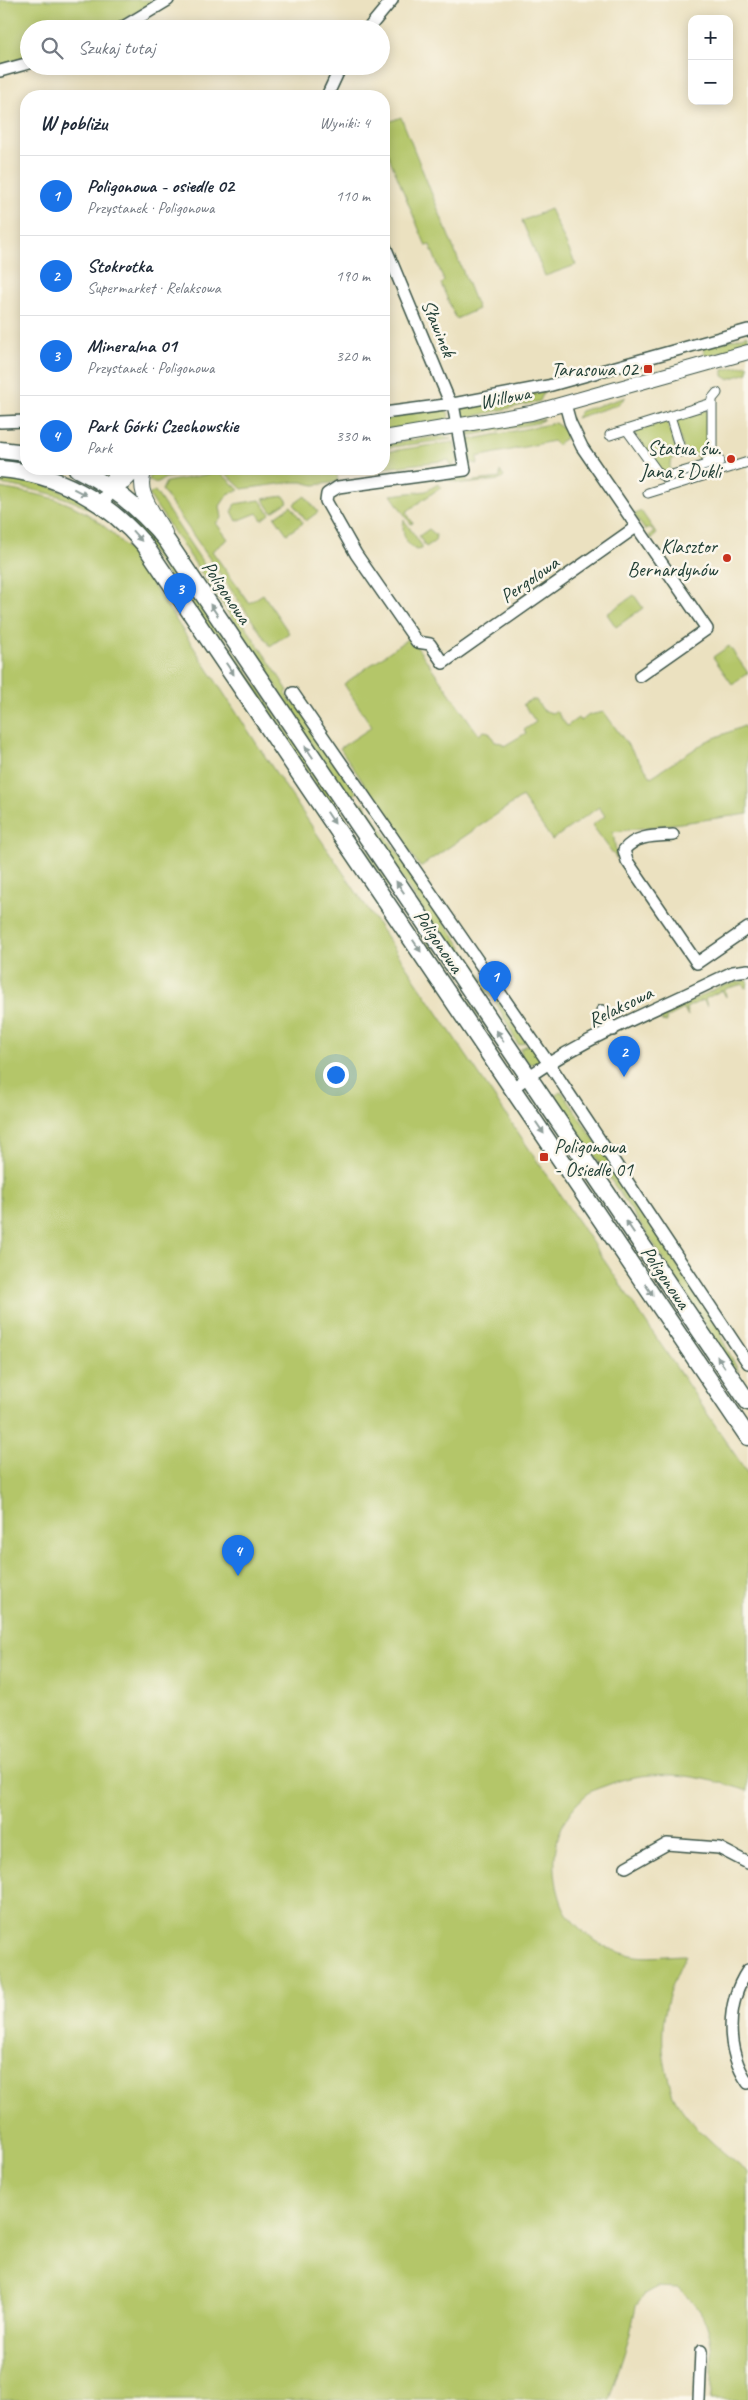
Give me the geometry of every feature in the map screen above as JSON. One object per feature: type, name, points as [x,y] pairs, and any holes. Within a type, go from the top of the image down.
[{"type":"main road","points":[[0,450],[20,452]]},
{"type":"main road","name":"Poligonowa","points":[[0,469],[20,472]]},
{"type":"main road","name":"Poligonowa","points":[[32,475],[55,481],[101,504],[127,525],[153,555],[748,1437]]},
{"type":"main road","name":"Poligonowa","points":[[88,475],[112,488],[143,514],[172,550],[748,1402]]},
{"type":"street","points":[[135,20],[168,0]]},
{"type":"street","points":[[375,20],[392,0]]},
{"type":"street","points":[[0,71],[20,65]]},
{"type":"street","points":[[330,90],[337,75]]},
{"type":"street","name":"Sławinek","points":[[390,258],[449,400],[453,404],[465,470],[338,487],[327,494],[326,501],[356,554],[417,642],[430,644],[443,663]]},
{"type":"street","points":[[390,412],[453,404],[557,383],[748,330]]},
{"type":"street","name":"Willowa","points":[[390,437],[458,427],[565,404],[748,352]]},
{"type":"street","points":[[705,466],[711,458],[712,396],[717,393]]},
{"type":"street","points":[[565,404],[570,422],[582,446],[707,629],[640,676]]},
{"type":"street","points":[[610,435],[712,404]]},
{"type":"street","points":[[670,416],[680,452]]},
{"type":"street","points":[[0,422],[20,421]]},
{"type":"street","points":[[627,430],[661,476],[665,477],[705,466],[748,462]]},
{"type":"street","points":[[712,437],[721,465]]},
{"type":"street","points":[[648,493],[721,465]]},
{"type":"street","points":[[101,504],[112,488],[116,475]]},
{"type":"street","points":[[112,488],[124,482],[131,475]]},
{"type":"street","points":[[143,475],[143,493],[172,550]]},
{"type":"street","name":"Pergolowa","points":[[443,663],[636,527]]},
{"type":"street","points":[[293,693],[549,1064],[748,1363]]},
{"type":"street","points":[[673,834],[640,838],[624,850],[627,861],[697,963],[747,932]]},
{"type":"street","name":"Relaksowa","points":[[513,1088],[549,1064],[613,1030],[726,975],[748,970]]},
{"type":"street","points":[[602,1011],[613,1030]]},
{"type":"street","points":[[626,1867],[667,1844],[719,1848],[748,1863]]},
{"type":"street","points":[[748,1970],[743,1977],[732,2014],[730,2035],[737,2063],[748,2083]]},
{"type":"street","points":[[698,2400],[700,2351]]},
{"type":"green space","points":[[0,0],[157,0],[123,20],[20,20],[20,59],[0,65]]},
{"type":"green space","points":[[401,117],[478,309],[456,319],[441,284],[444,281],[430,245],[426,246],[390,159],[390,122]]},
{"type":"green space","points":[[550,209],[576,265],[545,276],[522,221]]},
{"type":"green space","points":[[748,335],[748,343],[706,357],[703,348]]},
{"type":"green space","points":[[748,365],[748,373],[728,379],[723,376],[723,370]]},
{"type":"green space","points":[[544,391],[540,401],[466,418],[461,413],[462,408]]},
{"type":"green space","points":[[626,397],[617,405],[576,418],[581,411]]},
{"type":"green space","points":[[444,409],[449,413],[448,420],[390,429],[390,416]]},
{"type":"green space","points":[[705,410],[709,413],[708,457],[701,463],[695,454],[684,451],[675,418]]},
{"type":"green space","points":[[544,419],[538,423],[466,436],[474,430]]},
{"type":"green space","points":[[667,421],[677,453],[670,463],[670,472],[662,472],[635,434],[637,431]]},
{"type":"green space","points":[[555,423],[564,429],[567,437],[557,445],[553,441],[477,457],[478,464],[471,462],[469,459],[466,443],[468,440]]},
{"type":"green space","points":[[444,436],[452,439],[390,447],[390,443]]},
{"type":"green space","points":[[454,442],[458,460],[451,468],[449,460],[390,467],[390,451]]},
{"type":"green space","points":[[500,471],[504,477],[500,480],[464,484],[449,480],[466,475],[467,482],[500,478]]},
{"type":"green space","points":[[150,475],[180,475],[166,478],[156,483],[149,480]]},
{"type":"green space","points":[[204,475],[223,475],[239,490],[228,494],[220,506],[222,518],[216,523],[228,539],[212,551],[249,603],[263,594],[289,633],[270,646],[162,490],[166,482]]},
{"type":"green space","points":[[227,475],[337,475],[338,482],[314,485],[293,482],[242,489]]},
{"type":"green space","points":[[0,476],[31,480],[73,495],[109,518],[107,520],[93,511],[56,495],[0,484]]},
{"type":"green space","points":[[438,484],[441,487],[406,512],[413,523],[411,524],[391,495],[426,491]]},
{"type":"green space","points":[[0,488],[61,501],[82,511],[101,524],[134,556],[268,761],[748,1474],[748,1791],[713,1781],[678,1775],[642,1776],[624,1779],[596,1789],[579,1801],[564,1822],[556,1847],[555,1873],[562,1905],[566,1912],[580,1929],[595,1941],[630,1955],[651,1957],[686,1955],[673,1985],[665,2014],[663,2029],[664,2061],[672,2094],[681,2109],[708,2138],[748,2172],[748,2400],[710,2400],[712,2390],[711,2349],[705,2320],[695,2304],[678,2288],[658,2287],[645,2294],[636,2306],[630,2334],[609,2400],[0,2400]]},
{"type":"green space","points":[[155,491],[280,678],[288,691],[286,693],[289,701],[298,706],[357,793],[352,795],[354,801],[364,803],[526,1042],[518,1045],[493,996],[491,997],[487,992],[485,994],[468,976],[313,747],[268,672],[149,495]]},
{"type":"green space","points":[[284,496],[288,502],[272,512],[263,499]]},
{"type":"green space","points":[[305,496],[318,512],[306,521],[294,504]]},
{"type":"green space","points":[[260,500],[270,514],[262,520],[257,513],[237,521],[232,511],[235,504]]},
{"type":"green space","points":[[291,506],[303,523],[287,534],[275,517]]},
{"type":"green space","points":[[131,511],[160,542],[504,1055],[364,852],[126,516]]},
{"type":"green space","points":[[641,511],[657,534],[651,539],[649,536],[654,532],[650,527],[645,530],[634,515]]},
{"type":"green space","points":[[404,520],[422,546],[422,549],[416,550],[407,541],[404,533]]},
{"type":"green space","points":[[429,529],[436,535],[435,541],[426,547],[419,536]]},
{"type":"green space","points":[[634,595],[643,608],[616,627],[607,614]]},
{"type":"green space","points":[[410,637],[479,735],[484,731],[489,732],[495,742],[502,743],[504,746],[526,733],[524,730],[536,722],[523,704],[530,700],[536,700],[543,710],[552,713],[556,711],[567,726],[578,718],[581,721],[589,715],[604,712],[651,777],[707,741],[744,726],[748,732],[748,814],[613,832],[617,859],[592,825],[605,816],[599,807],[552,840],[522,797],[420,867],[340,748],[372,727],[344,684]]},
{"type":"green space","points":[[729,646],[748,673],[732,684],[713,657]]},
{"type":"green space","points":[[745,980],[748,981],[745,988],[743,984],[725,989],[726,997],[722,990],[705,999],[707,1006],[703,1000],[686,1008],[688,1016],[684,1009],[666,1018],[667,1022],[661,1021],[662,1016],[719,987]]},
{"type":"green space","points":[[529,1044],[541,1058],[540,1063],[530,1064],[520,1055],[522,1053],[520,1049]]},
{"type":"green space","points":[[560,1092],[563,1093],[722,1332],[721,1337],[739,1372],[731,1365],[653,1243],[555,1096]]},
{"type":"place","name":"Tarasowa 02","points":[[648,369]]},
{"type":"place","name":"Statua św. Jana z Dukli","points":[[731,459]]},
{"type":"place","name":"Klasztor Bernardynów","points":[[727,558]]},
{"type":"place","name":"Mineralna 01","points":[[180,614]]},
{"type":"place","name":"Poligonowa - osiedle 02","points":[[495,1002]]},
{"type":"place","name":"Stokrotka","points":[[624,1077]]},
{"type":"place","name":"Poligonowa - Osiedle 01","points":[[544,1157]]},
{"type":"place","name":"Park Górki Czechowskie","points":[[238,1576]]}]
